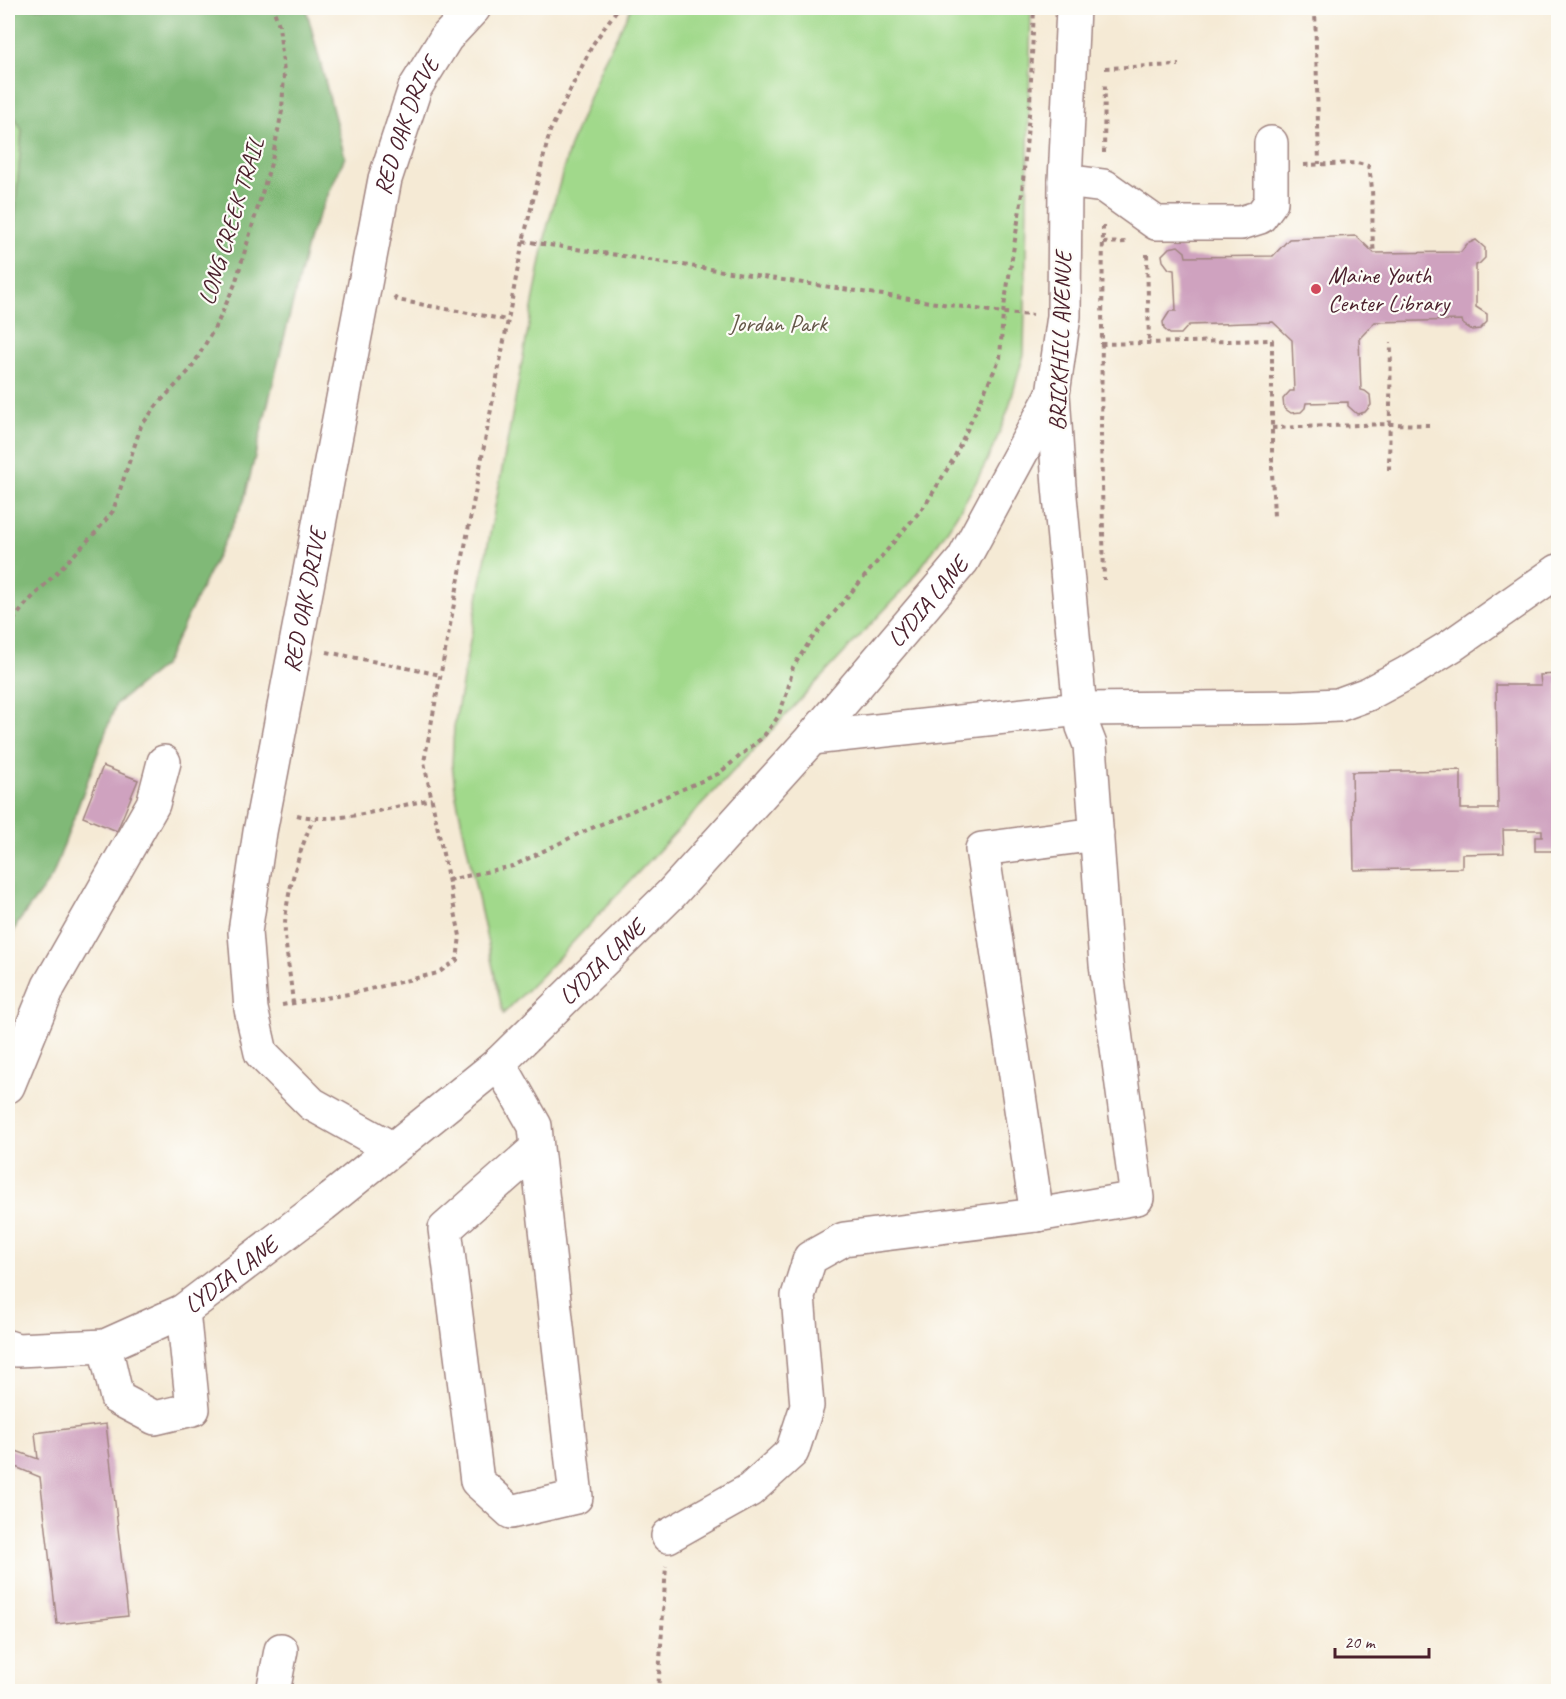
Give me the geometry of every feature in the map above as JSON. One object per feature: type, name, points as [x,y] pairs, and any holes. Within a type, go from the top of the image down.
[{"type":"street","name":"RED OAK DRIVE","points":[[391,1148],[312,1104],[261,1053],[251,1009],[245,932],[265,807],[385,179],[415,88],[446,38],[474,8]]},
{"type":"street","name":"BRICKHILL AVENUE","points":[[1037,1215],[1137,1198],[1106,964],[1090,745],[1083,727],[1080,709],[1053,394],[1064,316],[1065,181],[1073,8]]},
{"type":"street","points":[[1065,181],[1104,186],[1156,223],[1241,223],[1260,217],[1271,202],[1271,143]]},
{"type":"street","name":"LYDIA LANE","points":[[8,1347],[17,1350],[105,1346],[183,1311],[323,1205],[391,1148],[500,1063],[671,894],[812,738],[963,560],[1053,394]]},
{"type":"street","points":[[812,738],[1080,709],[1338,705],[1368,694],[1407,673],[1451,646],[1558,571]]},
{"type":"street","points":[[8,1086],[49,986],[153,804],[164,762]]},
{"type":"street","points":[[668,1536],[750,1490],[792,1452],[807,1406],[798,1296],[810,1258],[844,1239],[1037,1215],[982,849],[1097,834]]},
{"type":"street","points":[[500,1063],[535,1126],[576,1497],[511,1512],[477,1481],[445,1229],[537,1148]]},
{"type":"street","points":[[105,1346],[117,1398],[155,1418],[193,1409],[183,1311]]},
{"type":"street","points":[[273,1692],[281,1650]]},
{"type":"path","name":"LONG CREEK TRAIL","points":[[8,628],[24,606],[97,531],[113,511],[141,426],[157,405],[191,369],[218,322],[235,284],[272,160],[282,111],[285,73],[279,25],[273,8]]},
{"type":"path","points":[[251,1009],[349,994],[438,973],[457,960],[460,936],[424,762],[507,320],[523,241],[550,130],[593,44],[618,8]]},
{"type":"path","points":[[448,880],[513,866],[578,834],[718,774],[763,737],[777,717],[787,693],[793,667],[810,641],[926,504],[954,458],[1000,358],[1003,314],[1021,203],[1030,103],[1034,8]]},
{"type":"path","points":[[1315,8],[1319,164]]},
{"type":"path","points":[[1105,58],[1105,68],[1179,65]]},
{"type":"path","points":[[1104,579],[1101,344],[1105,80]]},
{"type":"path","points":[[523,241],[1003,314]]},
{"type":"path","points":[[1146,252],[1149,343]]},
{"type":"path","points":[[387,292],[398,300],[507,320]]},
{"type":"path","points":[[1101,344],[1272,340],[1274,517]]},
{"type":"path","points":[[1389,470],[1391,343]]},
{"type":"path","points":[[1272,428],[1429,425]]},
{"type":"path","points":[[320,648],[331,654],[441,675]]},
{"type":"path","points":[[265,807],[313,819],[361,814],[432,799]]},
{"type":"path","points":[[293,1004],[285,933],[291,884],[306,834],[313,819]]},
{"type":"path","points":[[658,1692],[668,1536]]},
{"type":"green space","points":[[8,8],[306,8],[345,157],[309,237],[244,501],[164,665],[116,704],[52,877],[17,924],[8,945],[8,282],[22,130],[8,105]]},
{"type":"green space","name":"Jordan Park","points":[[631,8],[1031,8],[1024,354],[1000,432],[977,480],[936,547],[904,589],[503,1014],[456,796],[452,764],[454,727],[547,228],[570,146],[601,67]]},
{"type":"green space","points":[[8,105],[22,130],[8,282]]},
{"type":"building","points":[[1356,236],[1374,253],[1461,252],[1467,244],[1476,240],[1485,248],[1485,258],[1476,265],[1476,307],[1487,314],[1487,322],[1480,329],[1472,330],[1463,324],[1462,320],[1375,322],[1359,339],[1361,390],[1370,395],[1371,405],[1365,412],[1357,414],[1348,406],[1348,402],[1306,403],[1301,412],[1291,413],[1284,408],[1283,399],[1290,391],[1294,391],[1292,340],[1273,322],[1189,325],[1181,334],[1170,334],[1164,329],[1163,322],[1170,311],[1176,311],[1174,270],[1169,269],[1162,255],[1169,248],[1178,246],[1185,252],[1186,257],[1273,256],[1289,239]]},
{"type":"building","points":[[1558,674],[1558,851],[1535,851],[1535,837],[1542,837],[1542,830],[1503,830],[1504,853],[1462,854],[1462,868],[1354,870],[1352,772],[1461,770],[1461,809],[1498,809],[1496,685],[1541,685],[1540,675]]},
{"type":"building","points":[[103,766],[138,780],[117,831],[83,817]]},
{"type":"building","points":[[106,1424],[128,1616],[57,1624],[40,1477],[8,1464],[8,1448],[38,1459],[35,1433]]},
{"type":"place","name":"Maine Youth Center Library","points":[[1316,289]]}]
